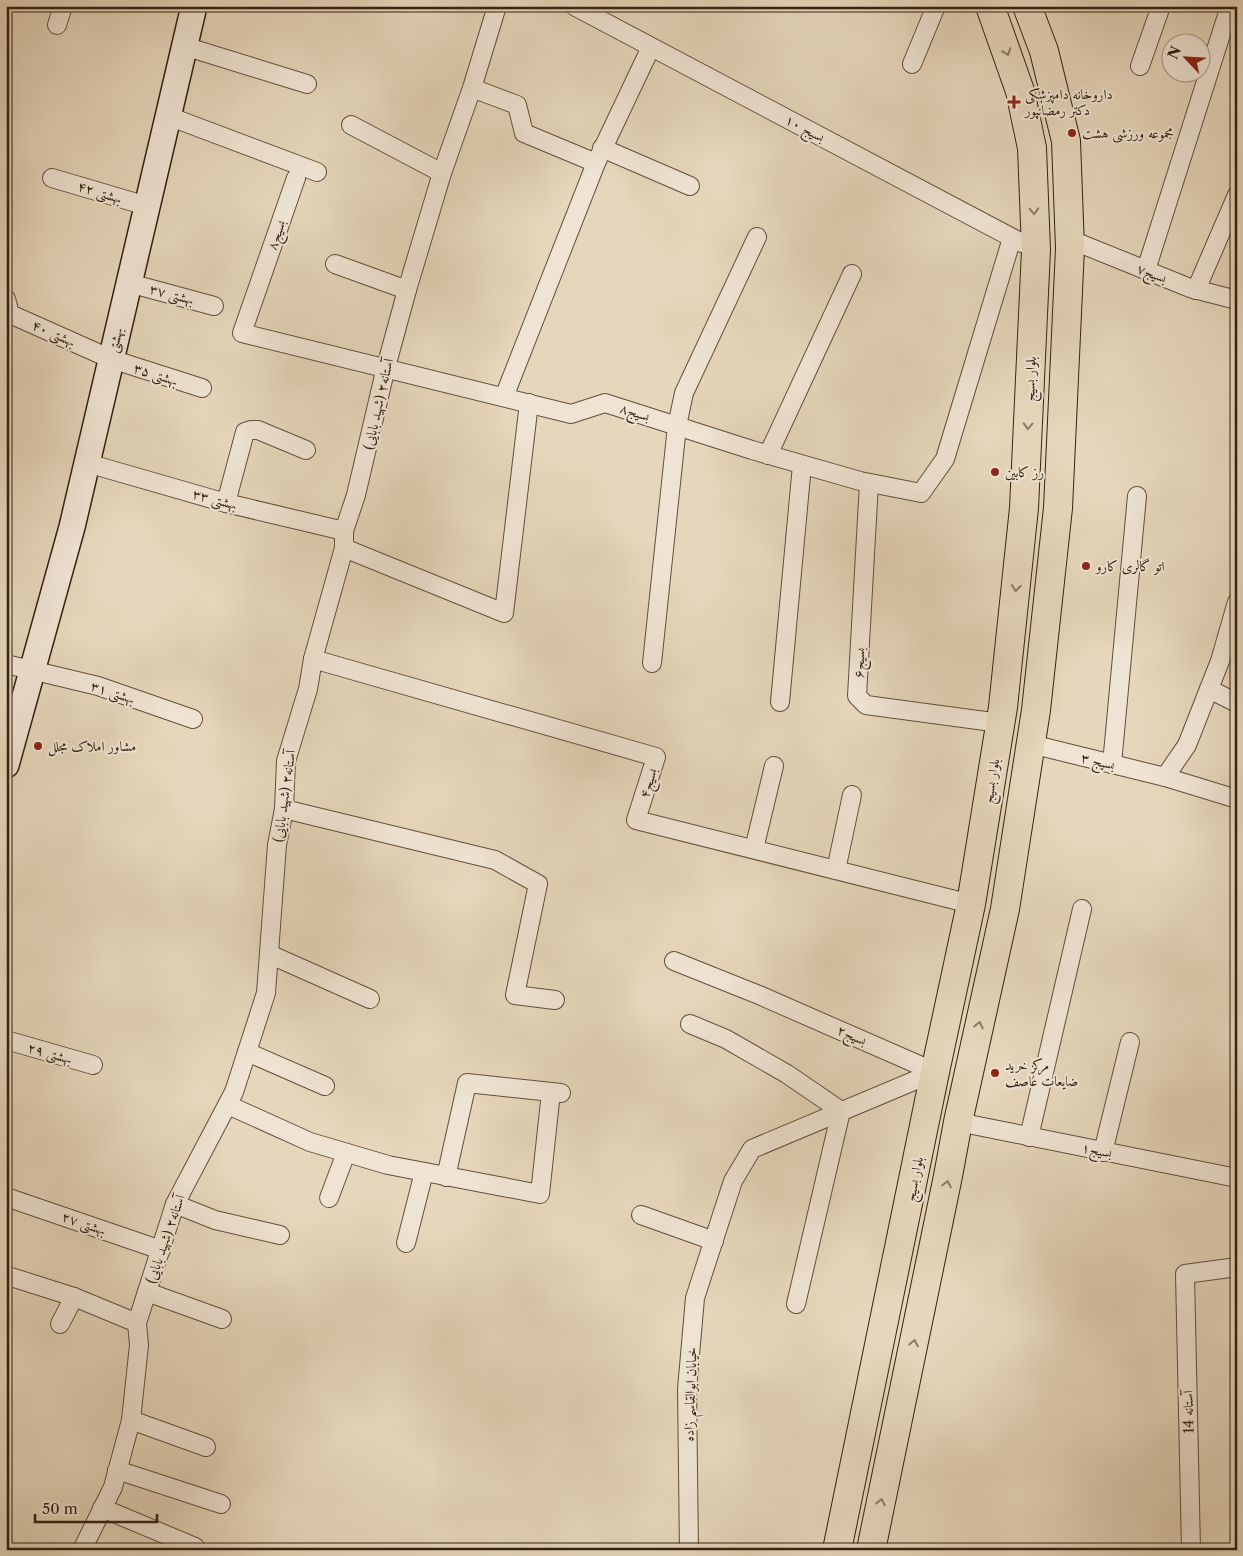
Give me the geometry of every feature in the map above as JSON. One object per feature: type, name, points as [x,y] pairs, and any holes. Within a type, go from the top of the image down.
[{"type":"main road","name":"بلوار بسیج","points":[[837,1550],[971,904],[1000,723],[1024,508],[1036,250],[1032,148],[1020,91],[990,6]]},
{"type":"main road","points":[[871,1550],[958,1122],[1005,909],[1038,700],[1058,508],[1069,239],[1066,140],[1044,51],[1028,6]]},
{"type":"main road","name":"بهشتی","points":[[6,765],[72,527],[184,46],[190,7]]},
{"type":"street","points":[[57,24],[63,6]]},
{"type":"street","name":"آستانه۲ (شهید بابایی)","points":[[82,1550],[113,1487],[132,1420],[139,1345],[137,1323],[175,1204],[234,1092],[266,993],[277,845],[284,808],[286,762],[308,689],[313,659],[407,290],[442,173],[472,88],[497,6]]},
{"type":"street","name":"بسیج ۱۰","points":[[574,6],[1036,250]]},
{"type":"street","points":[[912,64],[936,6]]},
{"type":"street","points":[[1140,66],[1161,6]]},
{"type":"street","points":[[1146,270],[1230,6]]},
{"type":"street","points":[[184,46],[307,84]]},
{"type":"street","points":[[504,397],[599,155],[651,47]]},
{"type":"street","points":[[472,88],[517,105],[524,132],[690,186]]},
{"type":"street","points":[[168,116],[317,172]]},
{"type":"street","points":[[350,125],[442,173]]},
{"type":"street","name":"بهشتی ۴۲","points":[[52,178],[147,206]]},
{"type":"street","name":"بسیج۸","points":[[296,178],[242,333],[571,414],[605,403],[802,465],[869,483],[921,493],[945,459],[1012,238]]},
{"type":"street","points":[[1196,290],[1237,195]]},
{"type":"street","points":[[652,663],[677,426],[684,393],[757,237]]},
{"type":"street","name":"بسیج۷","points":[[1069,239],[1196,290],[1237,300]]},
{"type":"street","points":[[335,264],[407,290]]},
{"type":"street","points":[[768,455],[852,274]]},
{"type":"street","name":"بهشتی ۳۷","points":[[129,283],[214,306]]},
{"type":"street","name":"بهشتی ۴۰","points":[[8,309],[111,359]]},
{"type":"street","name":"بهشتی ۳۵","points":[[111,359],[202,388]]},
{"type":"street","name":"بهشتی ۳۳","points":[[87,463],[226,503],[344,540],[504,614],[529,403]]},
{"type":"street","points":[[226,503],[245,432],[258,430],[306,450]]},
{"type":"street","points":[[780,702],[802,465]]},
{"type":"street","name":"بسیج۶","points":[[869,483],[857,696],[866,705],[1000,723]]},
{"type":"street","points":[[1112,764],[1137,496]]},
{"type":"street","points":[[1165,777],[1187,745],[1220,661],[1237,602]]},
{"type":"street","name":"بسیج۴","points":[[313,659],[656,757],[636,820],[971,904]]},
{"type":"street","name":"بهشتی ۳۱","points":[[6,664],[98,686],[193,719]]},
{"type":"street","points":[[1209,689],[1237,702]]},
{"type":"street","name":"بسیج ۳","points":[[1031,744],[1165,777],[1237,799]]},
{"type":"street","points":[[754,850],[774,766]]},
{"type":"street","points":[[836,870],[852,795]]},
{"type":"street","points":[[284,808],[495,860],[538,884],[515,995],[555,1000]]},
{"type":"street","points":[[1029,1136],[1082,908]]},
{"type":"street","points":[[269,954],[370,999]]},
{"type":"street","name":"بسیج۲","points":[[674,961],[759,995],[935,1072]]},
{"type":"street","points":[[690,1024],[726,1038],[787,1074],[841,1111]]},
{"type":"street","name":"بهشتی ۲۹","points":[[6,1040],[93,1065]]},
{"type":"street","points":[[1103,1152],[1130,1042]]},
{"type":"street","points":[[247,1052],[325,1086]]},
{"type":"street","points":[[841,1111],[935,1072]]},
{"type":"street","points":[[228,1105],[310,1142],[388,1165],[540,1194],[556,1093],[467,1083],[446,1176]]},
{"type":"street","points":[[796,1304],[841,1111]]},
{"type":"street","name":"خیابان ابوالقاسم زاده","points":[[689,1550],[687,1389],[695,1298],[733,1181],[752,1149],[841,1111]]},
{"type":"street","name":"بسیج۱","points":[[958,1122],[1236,1178]]},
{"type":"street","points":[[329,1198],[346,1153]]},
{"type":"street","points":[[406,1243],[424,1172]]},
{"type":"street","name":"بهشتی ۲۷","points":[[6,1197],[161,1250]]},
{"type":"street","points":[[175,1204],[215,1220],[280,1235]]},
{"type":"street","points":[[641,1215],[714,1242]]},
{"type":"street","name":"آستانه 14","points":[[1192,1550],[1184,1274],[1237,1267]]},
{"type":"street","points":[[11,1277],[74,1298],[137,1323]]},
{"type":"street","points":[[147,1292],[222,1319]]},
{"type":"street","points":[[60,1324],[74,1298]]},
{"type":"street","points":[[132,1420],[206,1447]]},
{"type":"street","points":[[118,1470],[221,1504]]},
{"type":"street","points":[[102,1508],[195,1546]]},
{"type":"place","name":"داروخانه دامپزشکی دکتر رمضانپور","points":[[1014,102]]},
{"type":"place","name":"مجموعه ورزشی هشت","points":[[1072,133]]},
{"type":"place","name":"رز کابین","points":[[995,472]]},
{"type":"place","name":"اتو گالری کارو","points":[[1086,566]]},
{"type":"place","name":"مشاور املاک مجلل","points":[[38,746]]},
{"type":"place","name":"مرکز خرید ضایعات عاصف","points":[[995,1073]]}]
